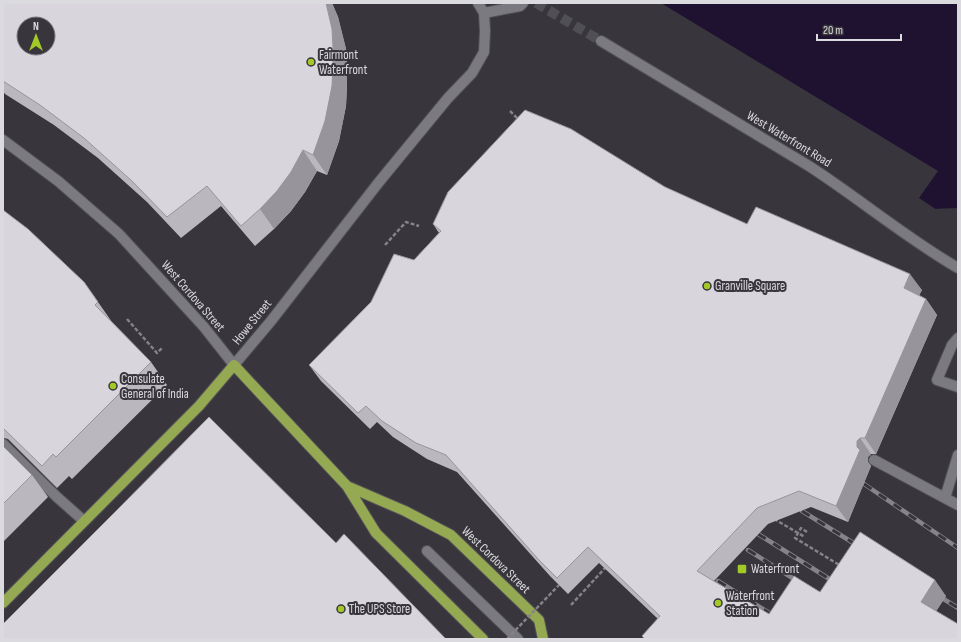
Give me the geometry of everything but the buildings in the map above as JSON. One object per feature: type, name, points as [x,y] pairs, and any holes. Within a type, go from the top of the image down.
[{"type":"main road","name":"West Cordova Street","points":[[234,364],[347,486],[376,532],[483,639]]},
{"type":"main road","name":"Howe Street","points":[[3,603],[198,406],[234,364]]},
{"type":"main road","name":"West Cordova Street","points":[[347,486],[405,511],[451,535],[539,620],[543,639]]},
{"type":"street","points":[[478,3],[484,13],[520,6],[523,3]]},
{"type":"street","name":"Howe Street","points":[[234,364],[271,321],[379,182],[448,98],[472,73],[484,52],[484,13]]},
{"type":"street","name":"West Waterfront Road","points":[[601,41],[809,166],[914,240],[958,268]]},
{"type":"street","name":"West Cordova Street","points":[[3,140],[58,181],[119,234],[204,327],[234,364]]},
{"type":"street","points":[[958,338],[952,344],[938,380],[958,388]]},
{"type":"street","points":[[3,444],[57,497],[84,521]]},
{"type":"street","points":[[945,498],[958,455]]},
{"type":"street","points":[[874,460],[958,505]]},
{"type":"street","points":[[427,551],[518,639]]},
{"type":"path","points":[[510,111],[525,126]]},
{"type":"path","points":[[385,244],[406,222],[419,226]]},
{"type":"path","points":[[127,319],[156,353],[163,347]]},
{"type":"path","points":[[771,517],[805,537]]},
{"type":"path","points":[[807,532],[800,528],[795,538],[841,566]]},
{"type":"path","points":[[571,605],[606,567]]},
{"type":"path","points":[[507,639],[560,585]]},
{"type":"shaded area","points":[[661,3],[958,3],[958,224],[919,198],[938,171]]},
{"type":"pier","points":[[958,208],[958,226],[931,209]]},
{"type":"tunnel","points":[[536,3],[601,41]]},
{"type":"railway","points":[[864,484],[958,548]]},
{"type":"railway","points":[[802,511],[863,549]]},
{"type":"railway","points":[[758,534],[839,585]]},
{"type":"railway","points":[[748,550],[802,584]]},
{"type":"railway","points":[[718,581],[779,619]]},
{"type":"railway","points":[[934,593],[958,608]]},
{"type":"place","name":"Fairmont Waterfront","points":[[311,62]]},
{"type":"place","name":"Granville Square","points":[[707,286]]},
{"type":"place","name":"Consulate General of India","points":[[113,386]]},
{"type":"place","name":"Waterfront","points":[[742,569]]},
{"type":"place","name":"Waterfront Station","points":[[718,603]]},
{"type":"place","name":"The UPS Store","points":[[341,609]]}]
